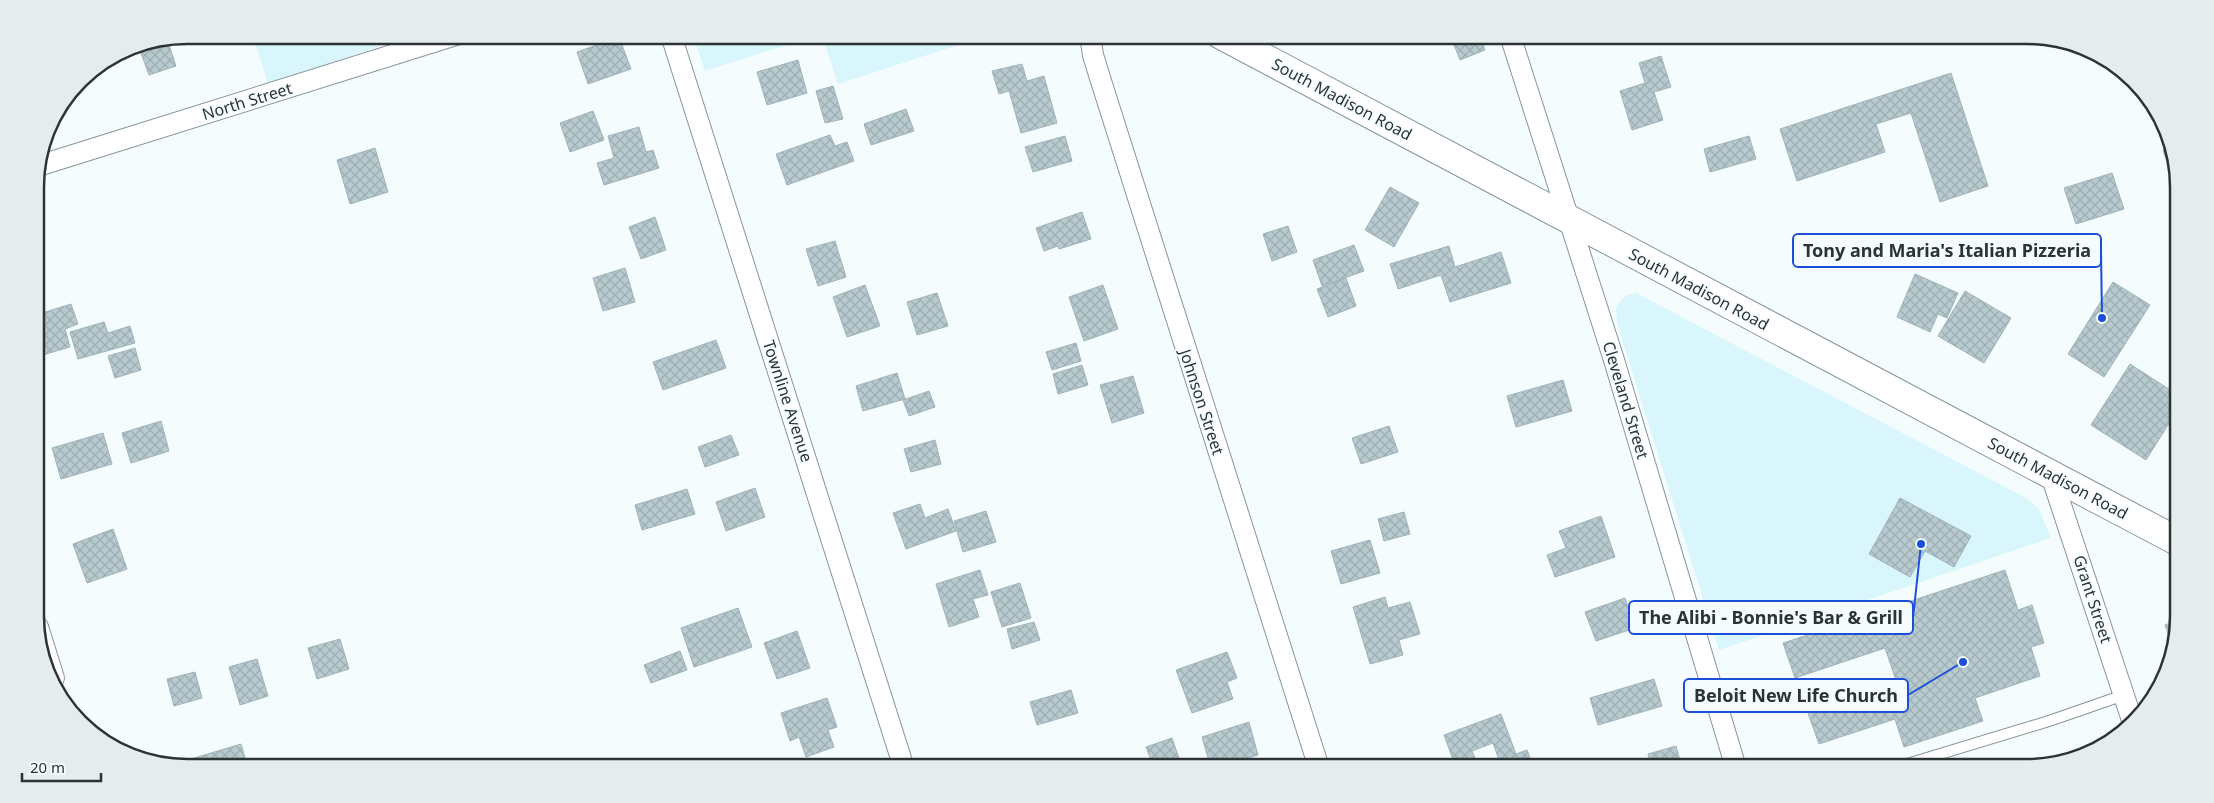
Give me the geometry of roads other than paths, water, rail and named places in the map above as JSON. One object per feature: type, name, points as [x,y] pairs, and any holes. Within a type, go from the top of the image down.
[{"type":"main road","name":"South Madison Road","points":[[1237,44],[2170,537]]},
{"type":"street","name":"North Street","points":[[46,163],[427,44]]},
{"type":"street","name":"Townline Avenue","points":[[674,44],[901,759]]},
{"type":"street","name":"Johnson Street","points":[[1091,44],[1100,81],[1316,759]]},
{"type":"street","name":"Cleveland Street","points":[[1513,44],[1614,360],[1733,759]]},
{"type":"street","name":"Grant Street","points":[[2051,475],[2130,715]]},
{"type":"lane","points":[[1922,759],[2124,695]]},
{"type":"place","name":"Tony and Maria's Italian Pizzeria","points":[[2102,318]]},
{"type":"place","name":"The Alibi - Bonnie's Bar & Grill","points":[[1921,544]]},
{"type":"place","name":"Beloit New Life Church","points":[[1963,662]]}]
